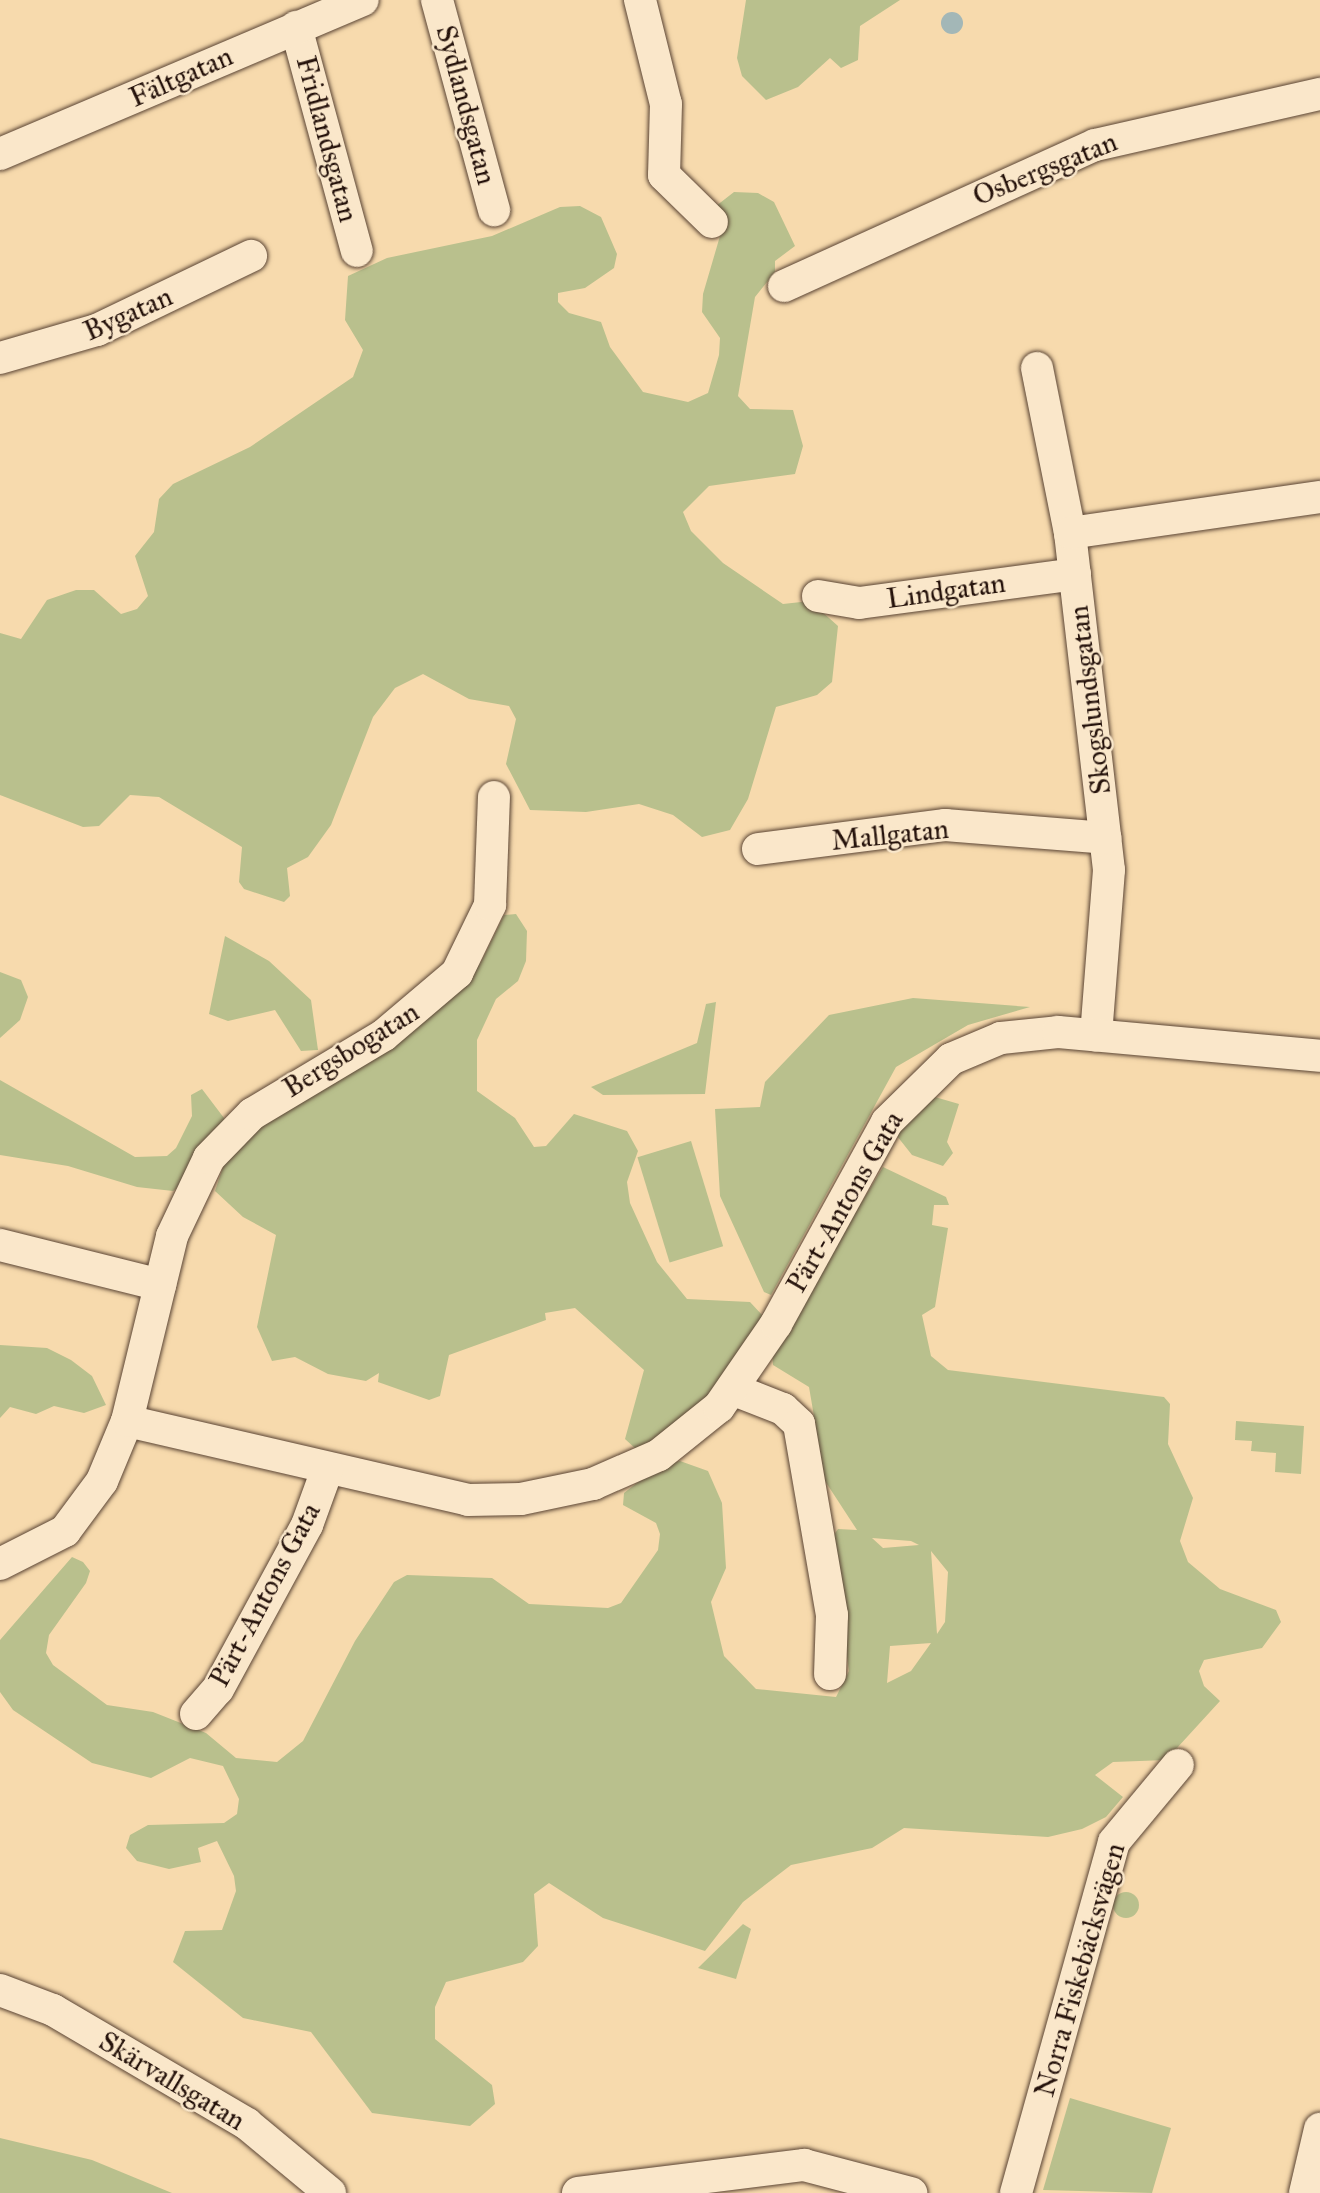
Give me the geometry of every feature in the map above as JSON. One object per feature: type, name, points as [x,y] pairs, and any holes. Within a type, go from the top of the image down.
[{"type":"street","name":"Fältgatan","points":[[0,154],[363,0]]},
{"type":"street","name":"Sydlandsgatan","points":[[437,0],[494,211]]},
{"type":"street","points":[[640,0],[666,104],[664,175],[712,222]]},
{"type":"street","name":"Fridlandsgatan","points":[[296,27],[357,251]]},
{"type":"street","name":"Osbergsgatan","points":[[784,286],[1104,142],[1320,94]]},
{"type":"street","name":"Bygatan","points":[[0,358],[97,330],[251,256]]},
{"type":"street","name":"Skogslundsgatan","points":[[1037,368],[1070,533],[1105,838],[1109,894],[1096,1035]]},
{"type":"street","points":[[1070,533],[1320,498]]},
{"type":"street","name":"Lindgatan","points":[[818,596],[859,603],[1075,573]]},
{"type":"street","name":"Bergsbogatan","points":[[0,1564],[65,1531],[102,1481],[127,1421],[160,1284],[189,1191],[222,1142],[275,1099],[384,1035],[457,973],[490,905],[494,797]]},
{"type":"street","name":"Mallgatan","points":[[758,849],[946,825],[1105,838]]},
{"type":"street","name":"Pärt-Antons Gata","points":[[127,1421],[327,1470],[468,1500],[562,1493],[659,1455],[701,1425],[732,1389],[908,1095],[951,1059],[1002,1038],[1096,1035],[1320,1056]]},
{"type":"street","points":[[0,1245],[160,1284]]},
{"type":"street","points":[[732,1389],[783,1409],[799,1424],[832,1615],[830,1674]]},
{"type":"street","name":"Pärt-Antons Gata","points":[[196,1714],[218,1689],[307,1525],[327,1470]]},
{"type":"street","name":"Norra Fiskebäcksvägen","points":[[1016,2193],[1115,1842],[1178,1765]]},
{"type":"street","name":"Skärvallsgatan","points":[[0,1990],[53,2010],[247,2124],[330,2193]]},
{"type":"street","points":[[1305,2193],[1320,2129]]},
{"type":"street","points":[[578,2193],[804,2165],[911,2193]]},
{"type":"green space","points":[[746,0],[900,0],[860,26],[858,60],[841,68],[830,58],[798,87],[766,100],[742,76],[737,58]]},
{"type":"green space","points":[[734,192],[758,193],[774,202],[795,246],[775,261],[775,272],[755,297],[738,396],[750,409],[793,410],[803,446],[795,474],[709,486],[683,512],[691,531],[723,563],[783,604],[810,601],[838,626],[832,682],[817,695],[776,707],[748,799],[730,830],[702,837],[673,815],[639,804],[586,812],[530,810],[506,764],[516,719],[509,706],[469,699],[423,674],[395,688],[373,717],[331,825],[308,857],[287,868],[290,896],[284,902],[244,889],[239,882],[242,847],[159,797],[130,795],[99,826],[83,827],[0,795],[0,633],[21,639],[47,600],[76,590],[94,590],[121,614],[137,609],[148,596],[135,556],[154,532],[159,499],[173,484],[250,447],[353,377],[363,350],[345,320],[348,276],[387,258],[492,236],[560,207],[580,206],[601,217],[617,254],[614,268],[585,288],[558,293],[558,302],[569,313],[601,322],[610,347],[643,392],[688,402],[708,393],[719,355],[720,338],[702,312],[703,294],[720,236],[716,206]]},
{"type":"green space","points":[[516,914],[527,931],[526,961],[518,981],[496,999],[477,1040],[477,1091],[515,1118],[534,1147],[546,1146],[574,1114],[627,1131],[638,1151],[627,1182],[630,1203],[657,1262],[687,1299],[750,1302],[763,1316],[710,1395],[675,1433],[637,1450],[625,1439],[644,1370],[575,1308],[545,1313],[546,1320],[449,1355],[440,1396],[429,1400],[378,1382],[379,1373],[366,1381],[328,1374],[295,1357],[272,1361],[257,1327],[276,1235],[243,1217],[215,1191],[224,1164],[255,1128],[411,1032],[480,964],[504,915]]},
{"type":"green space","points":[[225,936],[269,961],[311,1000],[318,1050],[301,1051],[275,1010],[228,1021],[209,1014]]},
{"type":"green space","points":[[0,972],[21,980],[28,997],[20,1020],[0,1038]]},
{"type":"green space","points":[[913,998],[1030,1007],[968,1025],[896,1067],[771,1295],[764,1292],[720,1196],[715,1109],[760,1107],[765,1082],[829,1015]]},
{"type":"green space","points":[[716,1002],[705,1094],[603,1095],[591,1087],[697,1043],[706,1004]]},
{"type":"green space","points":[[0,1080],[135,1157],[167,1156],[176,1148],[192,1116],[191,1095],[202,1089],[224,1118],[224,1127],[184,1184],[173,1191],[137,1187],[68,1166],[0,1155]]},
{"type":"green space","points":[[928,1095],[959,1104],[947,1142],[953,1153],[943,1166],[912,1155],[897,1136],[897,1126]]},
{"type":"green space","points":[[691,1141],[723,1246],[670,1263],[637,1157]]},
{"type":"green space","points":[[883,1167],[946,1197],[949,1205],[934,1205],[932,1225],[948,1228],[935,1307],[922,1315],[931,1356],[948,1370],[1164,1397],[1170,1404],[1168,1444],[1193,1498],[1180,1541],[1188,1562],[1220,1589],[1276,1610],[1281,1622],[1262,1648],[1204,1660],[1199,1671],[1204,1686],[1220,1701],[1166,1760],[1113,1762],[1095,1775],[1123,1797],[1106,1817],[1082,1829],[1048,1837],[904,1828],[872,1848],[791,1865],[743,1902],[705,1951],[603,1918],[549,1883],[534,1894],[538,1946],[523,1962],[446,1982],[435,2007],[435,2039],[492,2085],[495,2104],[470,2126],[372,2113],[311,2032],[243,2018],[173,1962],[185,1931],[222,1930],[236,1891],[234,1876],[217,1841],[198,1848],[201,1862],[169,1869],[137,1861],[126,1848],[130,1835],[148,1825],[224,1823],[237,1814],[239,1799],[223,1766],[190,1758],[151,1778],[92,1763],[13,1710],[0,1692],[0,1640],[72,1557],[83,1562],[90,1571],[86,1583],[49,1635],[46,1653],[53,1665],[107,1705],[153,1712],[206,1733],[236,1758],[277,1762],[303,1741],[355,1641],[394,1582],[407,1575],[492,1578],[529,1604],[608,1608],[621,1603],[658,1550],[660,1534],[656,1523],[623,1505],[624,1493],[660,1465],[680,1461],[708,1471],[722,1503],[726,1568],[711,1602],[724,1656],[756,1689],[836,1697],[849,1671],[831,1539],[838,1529],[857,1530],[825,1481],[809,1387],[773,1365],[772,1350]],"holes":[[[872,1538],[911,1541],[919,1545],[883,1548]],[[931,1551],[948,1572],[945,1622],[937,1634]],[[931,1643],[911,1671],[887,1683],[890,1646]]]},
{"type":"green space","points":[[0,1345],[47,1348],[71,1360],[92,1376],[106,1405],[84,1413],[54,1406],[36,1414],[10,1407],[0,1418]]},
{"type":"green space","points":[[1236,1421],[1304,1426],[1301,1474],[1275,1472],[1276,1453],[1251,1451],[1252,1441],[1235,1440]]},
{"type":"green space","points":[[1126,1892],[1135,1896],[1139,1905],[1135,1914],[1126,1918],[1117,1914],[1113,1905],[1117,1896]]},
{"type":"green space","points":[[743,1924],[751,1929],[736,1979],[698,1968]]},
{"type":"green space","points":[[1070,2098],[1171,2128],[1152,2193],[1043,2190]]},
{"type":"green space","points":[[0,2138],[92,2160],[172,2193],[0,2193]]},
{"type":"shaded area","points":[[952,12],[960,15],[963,23],[960,31],[952,34],[944,31],[941,23],[944,15]]}]
